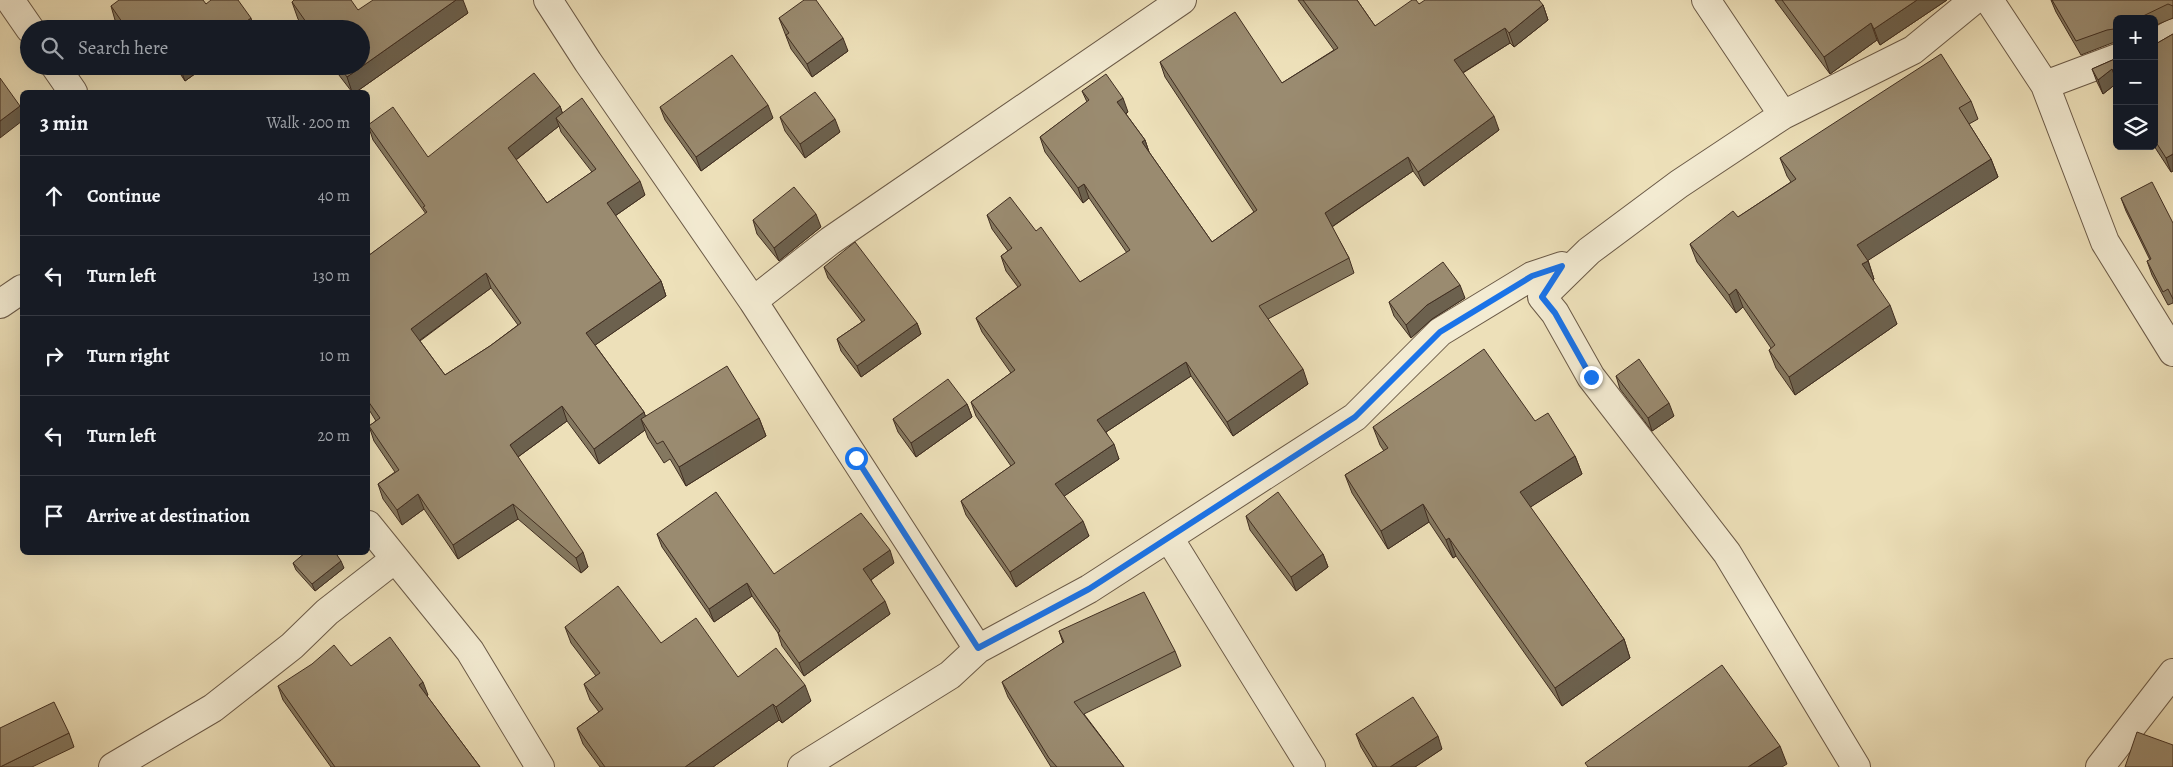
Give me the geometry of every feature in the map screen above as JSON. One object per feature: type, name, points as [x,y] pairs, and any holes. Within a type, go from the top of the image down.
[{"type":"street","points":[[10,0],[24,20]]},
{"type":"street","points":[[548,0],[621,110],[753,301],[978,648]]},
{"type":"street","points":[[753,301],[830,241],[1182,0]]},
{"type":"street","points":[[1706,0],[1783,115]]},
{"type":"street","points":[[1542,297],[1589,251],[1671,189],[1783,115],[1913,50],[1974,0]]},
{"type":"street","points":[[1988,0],[2045,85],[2105,242],[2173,352]]},
{"type":"street","points":[[2158,42],[2173,33]]},
{"type":"street","points":[[2045,85],[2113,60]]},
{"type":"street","points":[[61,75],[72,90]]},
{"type":"street","points":[[802,767],[950,675],[978,648],[1089,589],[1355,417],[1440,332],[1532,276],[1562,266],[1542,297]]},
{"type":"street","points":[[0,304],[20,290]]},
{"type":"street","points":[[1542,297],[1555,313],[1591,377],[1727,553],[1856,767]]},
{"type":"street","points":[[370,528],[470,650],[540,767]]},
{"type":"street","points":[[1169,538],[1311,767]]},
{"type":"street","points":[[113,767],[213,708],[292,646],[327,612],[395,559]]},
{"type":"street","points":[[2100,767],[2173,673]]},
{"type":"building","points":[[119,0],[203,0],[206,4],[211,0],[238,0],[251,18],[248,20],[121,20],[111,6]]},
{"type":"building","points":[[294,0],[351,0],[358,10],[373,0],[456,0],[370,61],[370,20],[305,20],[292,2]]},
{"type":"building","points":[[804,0],[816,0],[843,38],[807,64],[786,35],[789,33],[779,18]]},
{"type":"building","points":[[1303,0],[1357,0],[1375,26],[1412,0],[1416,0],[1419,4],[1425,0],[1539,0],[1543,5],[1509,33],[1505,28],[1454,60],[1494,116],[1418,172],[1408,157],[1325,213],[1349,258],[1259,306],[1303,369],[1227,422],[1186,362],[1097,420],[1114,444],[1055,484],[1083,521],[1010,572],[961,501],[1015,463],[971,402],[1015,370],[976,318],[1021,285],[1001,256],[1012,248],[987,215],[1010,197],[1036,231],[1041,227],[1080,282],[1130,250],[1084,184],[1078,188],[1040,137],[1089,100],[1082,91],[1106,74],[1123,98],[1117,102],[1145,140],[1142,142],[1212,242],[1257,210],[1160,62],[1235,12],[1282,83],[1338,48]]},
{"type":"building","points":[[1782,0],[1917,0],[1874,29],[1871,23],[1824,57]]},
{"type":"building","points":[[2052,0],[2173,0],[2173,6],[2168,4],[2145,15],[2113,15],[2113,29],[2076,41]]},
{"type":"building","points":[[2173,34],[2173,154],[2166,158],[2158,145],[2158,43]]},
{"type":"building","points":[[1941,54],[1971,101],[1959,108],[1991,159],[1857,245],[1868,261],[1862,264],[1890,305],[1789,377],[1769,350],[1775,345],[1736,289],[1729,295],[1690,244],[1733,211],[1738,217],[1796,179],[1780,158]]},
{"type":"building","points":[[732,55],[768,105],[696,157],[660,107]]},
{"type":"building","points":[[2113,60],[2113,71],[2112,69],[2098,80],[2092,69]]},
{"type":"building","points":[[534,73],[560,106],[508,148],[547,203],[596,169],[556,118],[582,98],[640,181],[607,203],[661,281],[586,333],[644,412],[594,449],[562,406],[510,445],[583,552],[576,558],[513,504],[453,545],[418,494],[397,510],[378,484],[399,470],[370,427],[370,425],[380,418],[370,404],[370,255],[427,212],[423,207],[425,206],[370,128],[370,124],[393,107],[428,157]],"holes":[[[486,273],[521,323],[445,375],[411,329]]]},
{"type":"building","points":[[0,78],[20,106],[0,121]]},
{"type":"building","points":[[815,92],[835,119],[800,144],[780,117]]},
{"type":"building","points":[[2152,182],[2173,223],[2173,299],[2168,289],[2163,292],[2147,261],[2151,259],[2121,198]]},
{"type":"building","points":[[794,187],[816,214],[774,248],[753,220]]},
{"type":"building","points":[[855,242],[917,323],[857,366],[837,339],[865,320],[824,267]]},
{"type":"building","points":[[1443,262],[1460,285],[1427,305],[1406,325],[1389,302]]},
{"type":"building","points":[[1484,349],[1535,421],[1548,413],[1575,456],[1520,492],[1624,639],[1555,688],[1449,538],[1446,540],[1423,504],[1381,531],[1345,475],[1388,448],[1373,427]]},
{"type":"building","points":[[1639,359],[1669,403],[1648,418],[1616,376]]},
{"type":"building","points":[[727,366],[759,418],[679,467],[663,441],[657,444],[641,419]]},
{"type":"building","points":[[948,379],[967,404],[911,443],[893,419]]},
{"type":"building","points":[[716,492],[774,574],[861,513],[890,550],[863,569],[885,601],[799,663],[778,633],[780,631],[747,583],[709,609],[657,534]]},
{"type":"building","points":[[1278,492],[1323,554],[1291,577],[1246,516]]},
{"type":"building","points":[[302,555],[337,555],[341,561],[312,584],[293,563]]},
{"type":"building","points":[[618,586],[661,643],[696,618],[738,677],[776,648],[805,685],[776,707],[773,704],[685,767],[605,767],[577,728],[603,709],[584,684],[600,673],[565,627]]},
{"type":"building","points":[[1144,592],[1175,651],[1074,702],[1124,767],[1057,767],[1049,758],[1002,682],[1064,642],[1059,631]]},
{"type":"building","points":[[390,637],[423,682],[419,685],[480,767],[335,767],[278,686],[312,664],[334,645],[351,666]]},
{"type":"building","points":[[1722,665],[1780,746],[1748,767],[1588,767],[1585,763]]},
{"type":"building","points":[[1413,697],[1438,736],[1390,767],[1377,767],[1356,734]]},
{"type":"building","points":[[54,702],[69,733],[0,767],[0,728]]},
{"type":"building","points":[[2137,732],[2173,745],[2173,767],[2125,767]]},
{"type":"route","points":[[856,458],[978,648],[1017,629],[1089,589],[1355,417],[1440,332],[1532,276],[1562,266],[1542,297],[1555,313],[1591,377]]}]
